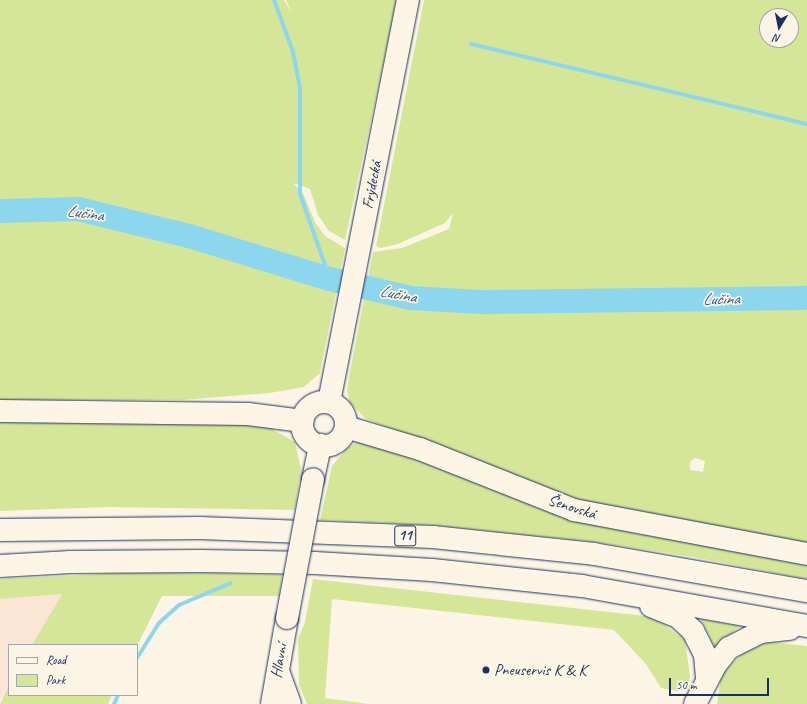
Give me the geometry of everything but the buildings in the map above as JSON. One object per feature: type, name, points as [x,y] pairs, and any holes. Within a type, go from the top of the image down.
[{"type":"main road","name":"Frýdecká","points":[[329,402],[408,0]]},
{"type":"main road","points":[[329,402],[342,411],[346,428],[337,442],[320,445],[308,438],[303,421],[307,410],[313,405],[329,402]]},
{"type":"main road","points":[[0,412],[248,414],[303,421]]},
{"type":"main road","name":"Šenovská","points":[[346,428],[420,449],[574,510],[807,554]]},
{"type":"main road","name":"Hlavní","points":[[272,704],[320,445]]},
{"type":"main road","name":"11","points":[[0,530],[200,528],[433,537],[594,554],[807,591]]},
{"type":"main road","name":"11","points":[[0,566],[71,562],[314,563],[432,570],[582,586],[807,626]]},
{"type":"main road","points":[[582,586],[604,598],[650,605],[678,617],[700,642],[705,655],[707,679]]},
{"type":"main road","points":[[695,704],[707,679],[726,651],[749,636],[760,632],[780,629],[807,631]]},
{"type":"main road","points":[[278,671],[290,704]]},
{"type":"shaded area","points":[[62,594],[33,644],[8,644],[8,687],[0,701],[0,599]]},
{"type":"green space","points":[[0,0],[284,0],[291,12],[286,0],[397,0],[345,240],[329,231],[318,215],[310,189],[293,183],[303,193],[315,222],[325,236],[345,248],[320,373],[304,387],[270,393],[182,400],[0,400]]},
{"type":"green space","points":[[424,0],[807,0],[807,547],[589,505],[366,419],[350,403],[347,391],[373,252],[402,248],[449,229],[453,213],[445,223],[398,244],[381,248],[376,246]],"holes":[[[695,458],[705,461],[703,472],[690,470],[690,462]]]},
{"type":"green space","points":[[0,421],[236,423],[270,428],[295,442],[301,469],[295,510],[108,507],[0,511]]},
{"type":"green space","points":[[363,441],[807,563],[807,579],[693,557],[595,542],[432,525],[320,520],[332,466],[345,450],[357,442]]},
{"type":"green space","points":[[121,573],[282,575],[279,596],[162,596],[138,644],[33,644],[62,594],[0,599],[0,579]]},
{"type":"green space","points":[[313,579],[654,617],[685,640],[690,676],[688,688],[677,691],[661,688],[646,664],[614,630],[332,599],[325,698],[369,704],[307,704],[299,685],[298,639],[305,622]]},
{"type":"green space","points":[[701,619],[740,626],[715,647]]},
{"type":"green space","points":[[769,642],[807,646],[807,704],[717,704],[721,675],[744,652]]},
{"type":"green space","points":[[8,687],[8,696],[112,696],[108,704],[0,704]]},
{"type":"waterway","points":[[274,0],[293,52],[300,88],[300,194],[330,279]]},
{"type":"waterway","points":[[471,44],[807,124]]},
{"type":"waterway","name":"Lučina","points":[[0,211],[78,209],[189,236],[330,279],[411,298],[481,302],[807,298]]},
{"type":"waterway","points":[[138,656],[159,623],[179,605],[231,583]]},
{"type":"waterway","points":[[114,704],[118,696]]},
{"type":"place","name":"Pneuservis K & K","points":[[486,670]]}]
